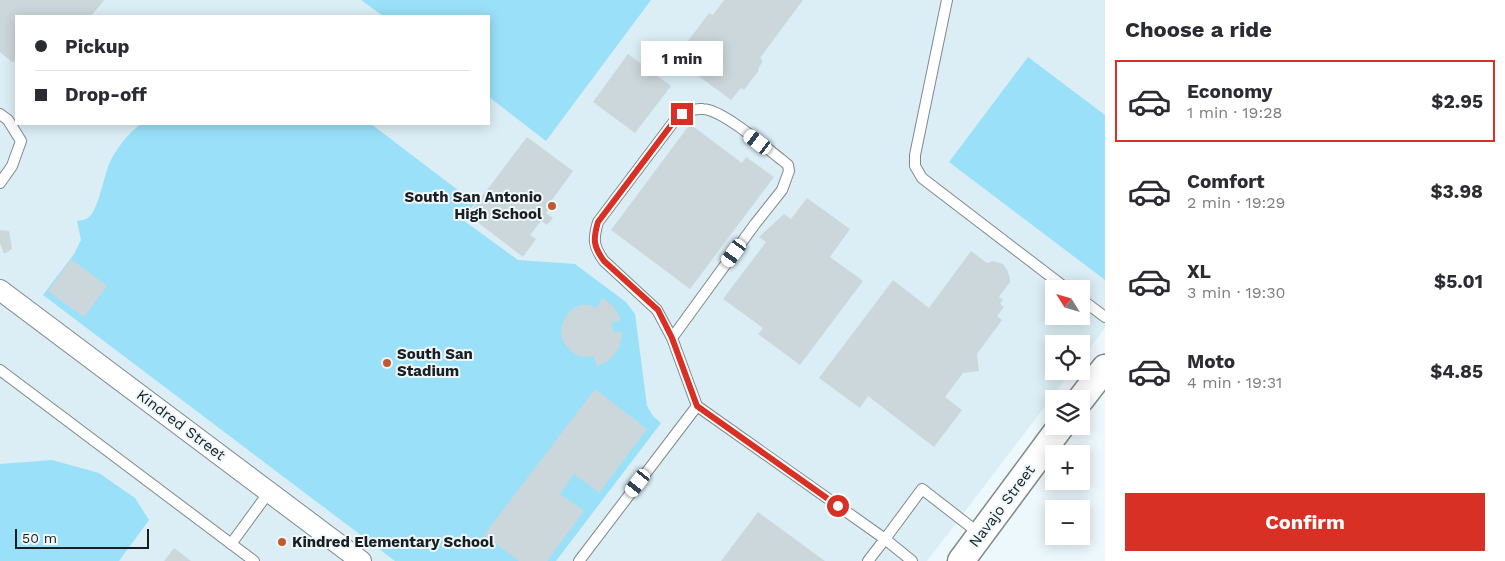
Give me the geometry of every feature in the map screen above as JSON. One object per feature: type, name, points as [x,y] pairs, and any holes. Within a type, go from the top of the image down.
[{"type":"street","name":"Kindred Street","points":[[0,290],[361,561]]},
{"type":"street","name":"Navajo Street","points":[[961,561],[1054,435]]},
{"type":"lane","points":[[947,0],[915,155],[915,166],[922,178],[1055,280]]},
{"type":"lane","points":[[672,338],[782,190],[789,171],[788,165],[724,116],[712,110],[702,108],[682,114],[675,120],[598,222],[594,237],[597,253],[658,310],[672,338],[697,406],[885,539],[912,561]]},
{"type":"lane","points":[[0,114],[8,120],[21,141],[12,166],[0,183]]},
{"type":"lane","points":[[1090,306],[1105,317]]},
{"type":"lane","points":[[0,370],[254,561]]},
{"type":"lane","points":[[579,561],[697,406]]},
{"type":"lane","points":[[868,561],[922,489],[981,534]]},
{"type":"lane","points":[[231,544],[269,492]]},
{"type":"shaded area","name":"South San Antonio High School","points":[[0,0],[1105,0],[1105,328],[1090,347],[1090,335],[1045,335],[1045,380],[1065,380],[1058,390],[1045,390],[1045,406],[927,561],[0,561]]},
{"type":"shaded area","points":[[361,0],[651,0],[546,141],[490,98],[490,15],[382,15]]},
{"type":"shaded area","points":[[1028,57],[1105,115],[1105,280],[949,162]]},
{"type":"shaded area","name":"South San Stadium","points":[[140,125],[372,125],[475,203],[463,220],[518,260],[575,264],[626,302],[635,314],[647,406],[653,416],[661,423],[556,561],[395,561],[43,295],[74,254],[81,240],[77,221],[87,219],[92,214],[112,158]]},
{"type":"shaded area","points":[[52,460],[99,473],[135,498],[149,520],[119,561],[0,561],[0,464]]},
{"type":"building","points":[[0,0],[104,0],[92,15],[15,15],[15,61],[12,62],[0,52]]},
{"type":"building","points":[[724,0],[803,0],[760,58],[763,61],[759,70],[744,90],[741,88],[731,100],[678,61],[688,48],[685,45],[709,13],[713,15]]},
{"type":"building","points":[[628,54],[671,86],[635,133],[593,102]]},
{"type":"building","points":[[690,124],[742,163],[746,157],[774,177],[690,289],[611,230]]},
{"type":"building","points":[[527,137],[573,171],[552,200],[554,202],[546,213],[553,218],[547,225],[541,221],[530,235],[536,239],[523,257],[468,215]]},
{"type":"building","points":[[807,198],[850,229],[830,257],[863,281],[800,365],[758,334],[763,328],[723,299],[766,242],[759,237],[784,214],[791,219]]},
{"type":"building","points":[[0,230],[9,231],[12,249],[4,254],[0,243]]},
{"type":"building","points":[[971,251],[987,263],[993,261],[1003,264],[1007,270],[1010,282],[999,297],[1003,300],[1000,304],[1004,307],[997,316],[1002,320],[977,354],[979,371],[963,373],[945,397],[962,410],[934,447],[868,396],[860,408],[819,378],[893,280],[929,308]]},
{"type":"building","points":[[71,259],[107,286],[84,317],[48,291]]},
{"type":"building","points":[[602,298],[613,306],[617,312],[621,320],[612,323],[613,332],[622,332],[622,336],[619,347],[613,356],[597,366],[594,356],[584,357],[576,355],[570,350],[564,343],[561,328],[570,311],[575,307],[591,305],[597,308]]},
{"type":"building","points":[[595,389],[647,429],[599,493],[574,474],[560,494],[584,511],[547,561],[519,561],[484,535]]},
{"type":"building","points":[[758,512],[825,561],[721,561]]},
{"type":"building","points":[[174,548],[191,561],[164,561]]},
{"type":"place","name":"South San Antonio High School","points":[[552,206]]},
{"type":"place","name":"South San Stadium","points":[[387,363]]},
{"type":"place","name":"Kindred Elementary School","points":[[282,542]]},
{"type":"route","points":[[682,114],[675,120],[598,222],[594,237],[597,253],[658,310],[672,338],[697,406],[838,506]]}]
